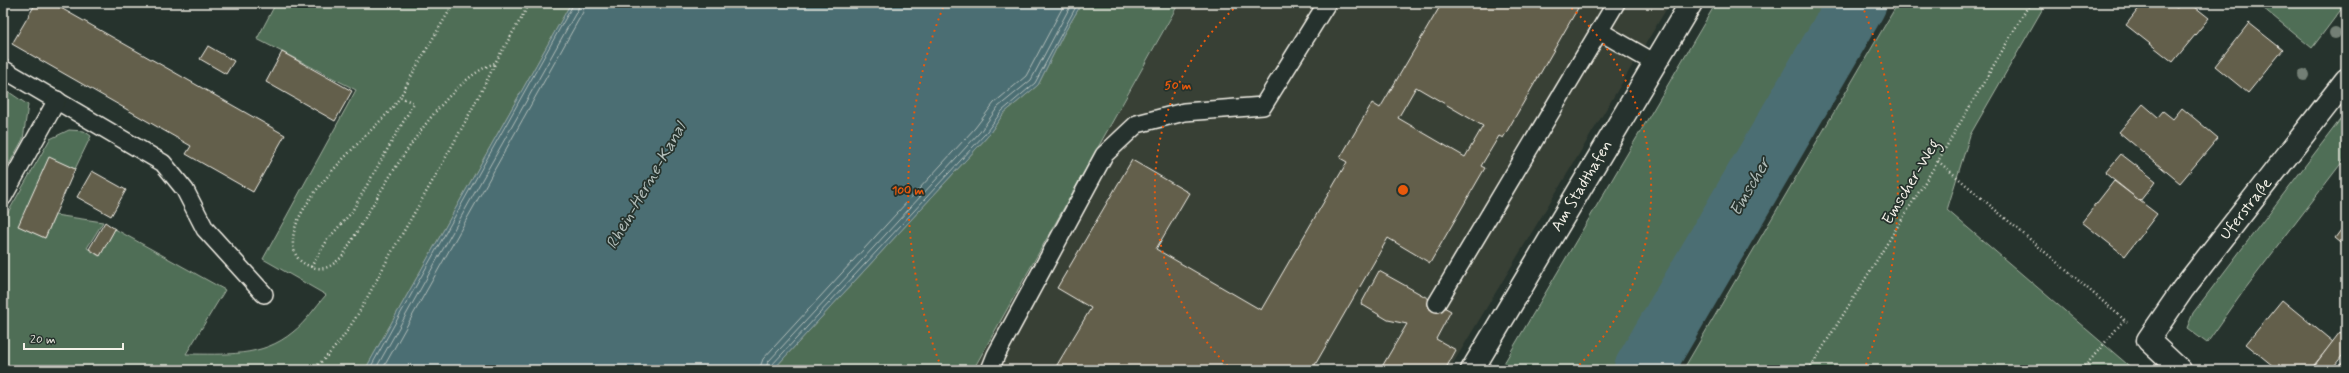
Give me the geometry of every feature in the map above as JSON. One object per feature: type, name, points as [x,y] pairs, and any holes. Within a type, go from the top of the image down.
[{"type":"street","name":"Am Stadthafen","points":[[1472,370],[1691,3]]},
{"type":"street","name":"Uferstraße","points":[[2148,340],[2183,289],[2346,80]]},
{"type":"street","points":[[2148,340],[2180,370]]},
{"type":"lane","points":[[990,370],[996,355],[1104,155],[1137,124],[1184,112],[1263,106],[1327,3]]},
{"type":"lane","points":[[1437,303],[1616,3]]},
{"type":"lane","points":[[1599,31],[1655,63]]},
{"type":"lane","points":[[3,69],[163,162],[185,190],[205,229],[264,294]]},
{"type":"lane","points":[[3,197],[57,100]]},
{"type":"path","points":[[454,3],[393,108],[349,152],[314,194],[300,215],[293,232],[292,246],[297,257],[311,267],[327,268],[342,257],[422,129],[450,95],[479,69],[495,64]]},
{"type":"path","points":[[312,370],[325,360],[345,335],[438,174],[495,64],[530,3]]},
{"type":"path","name":"Emscher-Weg","points":[[1809,370],[1938,161],[2030,3]]},
{"type":"path","points":[[311,267],[328,239],[351,212],[414,103],[400,97]]},
{"type":"path","points":[[1938,161],[2148,340]]},
{"type":"path","points":[[2082,370],[2124,320]]},
{"type":"shaded area","points":[[1180,3],[1670,3],[1449,370],[973,370]]},
{"type":"green space","points":[[276,3],[571,3],[365,370],[3,370],[3,221],[50,139],[69,130],[84,131],[91,136],[75,169],[49,158],[19,226],[45,238],[55,215],[103,222],[87,248],[99,256],[115,229],[225,290],[186,354],[242,353],[269,346],[281,340],[298,328],[326,295],[263,259],[356,90],[257,39]]},
{"type":"green space","points":[[1082,3],[1179,3],[973,370],[773,370],[987,137],[1004,113],[1038,85],[1063,35]]},
{"type":"green space","points":[[1716,3],[1831,3],[1617,370],[1500,370]]},
{"type":"green space","points":[[1898,3],[2046,3],[1970,135],[1947,210],[2134,370],[1683,370]]},
{"type":"green space","points":[[2257,3],[2346,3],[2312,48]]},
{"type":"green space","points":[[3,88],[28,105],[23,139],[3,175]]},
{"type":"green space","points":[[2346,112],[2346,157],[2245,289],[2207,343],[2187,328],[2193,313]]},
{"type":"water","name":"Rhein-Herne-Kanal","points":[[571,3],[1082,3],[1063,35],[1038,85],[1004,113],[987,137],[773,370],[365,370]]},
{"type":"building","points":[[36,3],[52,3],[285,135],[253,192],[186,154],[191,146],[12,44]]},
{"type":"building","points":[[1442,3],[1570,3],[1578,8],[1503,138],[1499,136],[1481,166],[1485,168],[1430,263],[1388,238],[1312,370],[1054,370],[1091,308],[1057,288],[1132,160],[1189,193],[1156,249],[1261,310],[1347,162],[1340,158],[1372,103],[1380,108]],"holes":[[[1416,87],[1483,126],[1465,157],[1398,118]]]},
{"type":"building","points":[[2143,3],[2170,3],[2177,8],[2181,3],[2190,3],[2209,18],[2173,62],[2126,25]]},
{"type":"building","points":[[2249,23],[2283,50],[2248,93],[2215,66]]},
{"type":"building","points":[[208,46],[234,61],[226,74],[200,59]]},
{"type":"building","points":[[282,52],[352,91],[335,121],[266,82]]},
{"type":"building","points":[[2143,104],[2158,117],[2163,111],[2173,119],[2182,108],[2218,138],[2180,183],[2119,132]]},
{"type":"building","points":[[2121,154],[2156,181],[2140,201],[2105,173]]},
{"type":"building","points":[[49,157],[75,169],[45,238],[18,226]]},
{"type":"building","points":[[92,171],[126,190],[111,216],[77,197]]},
{"type":"building","points":[[2114,181],[2157,214],[2125,256],[2082,222]]},
{"type":"building","points":[[105,222],[115,229],[100,256],[89,249]]},
{"type":"building","points":[[2346,223],[2346,247],[2335,238]]},
{"type":"building","points":[[1379,271],[1451,311],[1436,339],[1456,350],[1445,370],[1380,370],[1407,324],[1388,320],[1361,304]]},
{"type":"building","points":[[2282,300],[2333,342],[2310,370],[2278,370],[2246,344]]},
{"type":"building","points":[[2340,332],[2346,336],[2346,351],[2331,370],[2311,370]]},
{"type":"building","points":[[2346,358],[2346,370],[2337,370]]},
{"type":"waterway","name":"Emscher","points":[[1643,370],[1857,3]]}]
